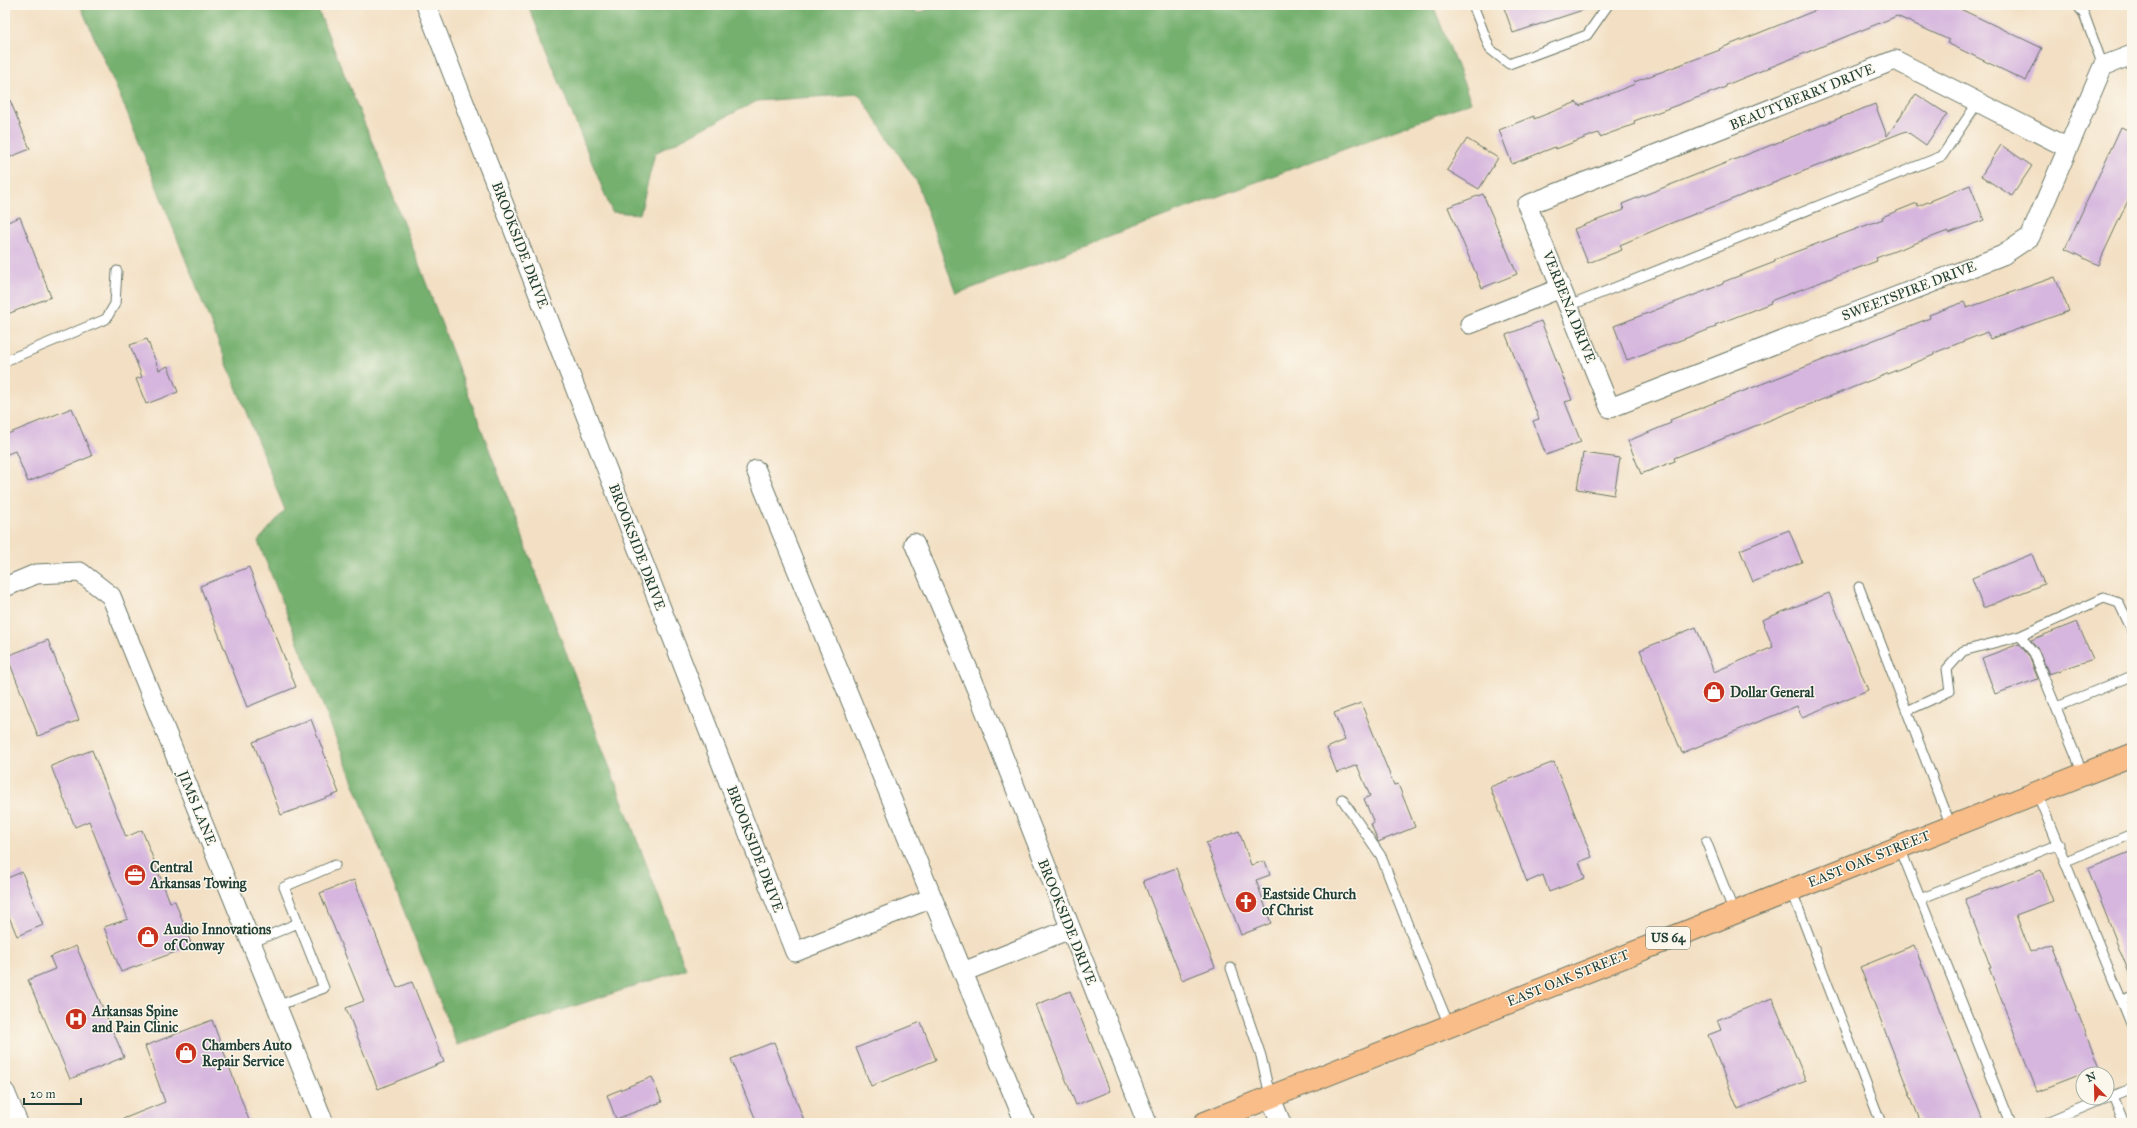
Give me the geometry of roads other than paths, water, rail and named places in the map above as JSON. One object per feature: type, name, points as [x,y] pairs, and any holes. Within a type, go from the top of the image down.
[{"type":"highway","name":"EAST OAK STREET","points":[[1205,1123],[1791,889],[1900,848],[1951,826],[2132,755]]},
{"type":"street","name":"BROOKSIDE DRIVE","points":[[426,5],[796,952],[932,898]]},
{"type":"street","points":[[2103,66],[2132,55]]},
{"type":"street","name":"BEAUTYBERRY DRIVE","points":[[1527,205],[1895,60],[2068,148]]},
{"type":"street","name":"SWEETSPIRE DRIVE","points":[[1610,408],[2003,254],[2030,237],[2103,66]]},
{"type":"street","name":"VERBENA DRIVE","points":[[1527,205],[1610,408]]},
{"type":"street","points":[[1470,324],[1561,288]]},
{"type":"street","points":[[756,470],[1024,1123]]},
{"type":"street","name":"BROOKSIDE DRIVE","points":[[914,543],[979,695],[1147,1123]]},
{"type":"street","name":"JIMS LANE","points":[[5,587],[36,574],[80,572],[111,596],[324,1123]]},
{"type":"street","points":[[963,972],[1070,929]]},
{"type":"street","points":[[5,1092],[18,1123]]},
{"type":"street","points":[[1270,1096],[1281,1123]]},
{"type":"lane","points":[[1473,5],[1490,49],[1509,64],[1587,35],[1608,5]]},
{"type":"lane","points":[[2077,5],[2084,14],[2103,66]]},
{"type":"lane","points":[[1569,306],[1942,156],[1978,102]]},
{"type":"lane","points":[[5,361],[106,319],[114,304],[117,271]]},
{"type":"lane","points":[[1860,587],[1951,826]]},
{"type":"lane","points":[[1907,711],[1950,691],[1947,669],[1963,651],[2020,636],[2104,598],[2119,602],[2132,630]]},
{"type":"lane","points":[[2020,636],[2034,653],[2083,774]]},
{"type":"lane","points":[[2056,707],[2132,676]]},
{"type":"lane","points":[[2037,792],[2132,1026]]},
{"type":"lane","points":[[1342,799],[1381,856],[1449,1025]]},
{"type":"lane","points":[[2066,861],[2132,834]]},
{"type":"lane","points":[[1706,841],[1734,912]]},
{"type":"lane","points":[[1920,899],[2059,844]]},
{"type":"lane","points":[[1900,848],[2010,1123]]},
{"type":"lane","points":[[277,1006],[324,988],[284,887],[334,865]]},
{"type":"lane","points":[[1791,889],[1881,1123]]},
{"type":"lane","points":[[251,943],[298,923]]},
{"type":"lane","points":[[1231,968],[1262,1056],[1270,1096]]},
{"type":"lane","points":[[2122,1002],[2132,997]]},
{"type":"lane","points":[[2115,1094],[2132,1088]]},
{"type":"lane","points":[[2046,1123],[2087,1106]]},
{"type":"lane","points":[[2113,1106],[2123,1123]]},
{"type":"place","name":"Dollar General","points":[[1714,692]]},
{"type":"place","name":"Central Arkansas Towing","points":[[135,875]]},
{"type":"place","name":"Eastside Church of Christ","points":[[1246,902]]},
{"type":"place","name":"Audio Innovations of Conway","points":[[148,937]]},
{"type":"place","name":"Arkansas Spine and Pain Clinic","points":[[76,1019]]},
{"type":"place","name":"Chambers Auto Repair Service","points":[[186,1053]]}]
